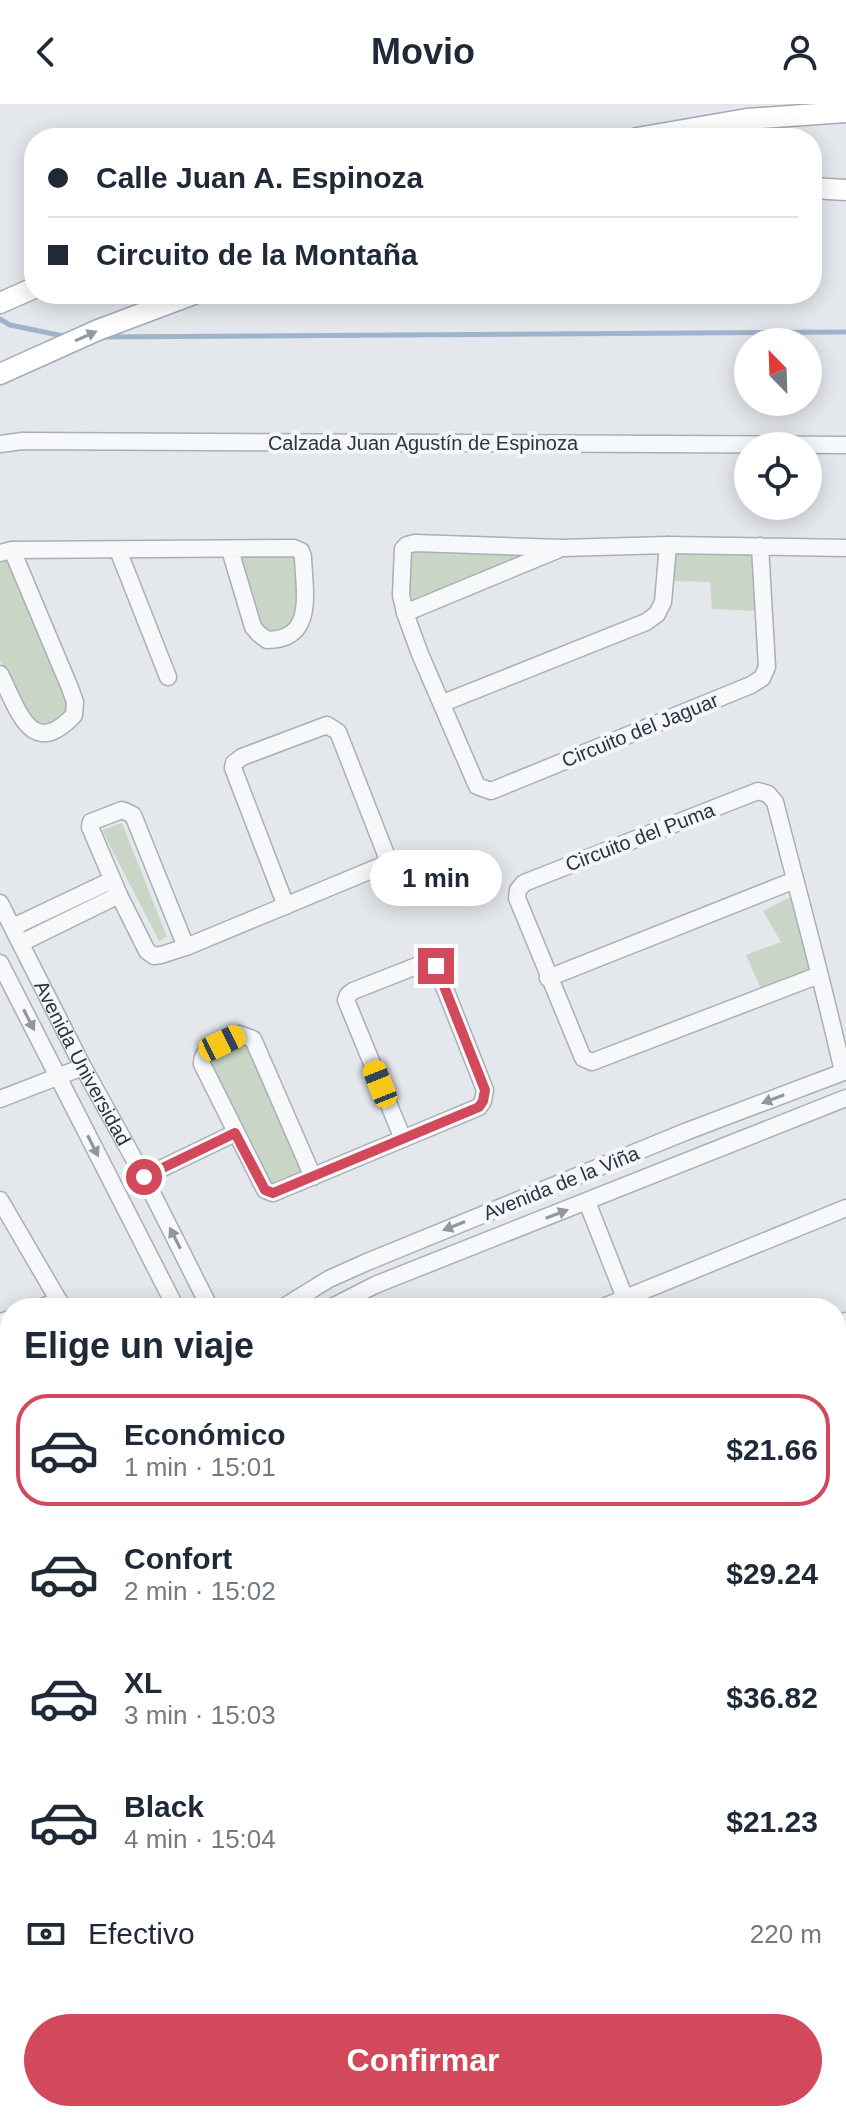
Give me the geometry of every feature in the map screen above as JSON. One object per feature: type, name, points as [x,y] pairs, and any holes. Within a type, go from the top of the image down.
[{"type":"main road","points":[[695,128],[747,119],[846,112]]},
{"type":"main road","points":[[822,189],[846,190]]},
{"type":"main road","points":[[3,299],[24,292]]},
{"type":"main road","points":[[0,374],[166,304]]},
{"type":"street","name":"Calzada Juan Agustín de Espinoza","points":[[0,444],[22,441],[846,445]]},
{"type":"street","name":"Circuito del Jaguar","points":[[760,546],[767,667],[762,678],[491,791],[477,786],[405,613],[401,595],[403,549],[407,545],[415,543],[562,548],[668,545],[760,546],[846,548]]},
{"type":"street","points":[[443,703],[646,622],[657,614],[663,602],[668,545]]},
{"type":"street","points":[[0,674],[33,732],[51,732],[74,715],[75,702],[70,688],[6,552],[294,548],[301,551],[303,557],[304,612],[298,629],[291,635],[267,640],[253,627],[230,550]]},
{"type":"street","name":"Circuito del Jaguar","points":[[405,613],[562,548]]},
{"type":"street","points":[[118,550],[168,677]]},
{"type":"street","points":[[186,947],[133,815],[122,810],[91,822],[90,827],[116,887],[147,951],[154,956],[186,947],[286,906],[386,862],[387,857],[338,732],[327,725],[242,757],[234,763],[233,768],[286,906]]},
{"type":"street","name":"Circuito del Puma","points":[[819,975],[592,1062],[583,1058],[548,978],[517,898],[518,890],[524,883],[758,791],[768,794],[775,802],[845,1072]]},
{"type":"street","points":[[548,978],[795,880]]},
{"type":"street","points":[[13,927],[116,887]]},
{"type":"street","points":[[21,943],[116,887]]},
{"type":"street","name":"Avenida Universidad","points":[[0,903],[205,1298]]},
{"type":"street","name":"Avenida Universidad","points":[[0,963],[171,1298]]},
{"type":"street","points":[[313,1177],[253,1039],[239,1034],[205,1051],[201,1057],[265,1190],[273,1193],[313,1177],[479,1107],[485,1090],[436,966],[430,963],[353,991],[346,1000],[403,1139]]},
{"type":"street","points":[[0,1099],[83,1067]]},
{"type":"street","name":"Avenida de la Viña","points":[[298,1298],[329,1279],[508,1204],[685,1132],[845,1072]]},
{"type":"street","name":"Avenida de la Viña","points":[[350,1298],[375,1285],[846,1098]]},
{"type":"street","points":[[685,1132],[696,1157]]},
{"type":"street","points":[[144,1177],[235,1133]]},
{"type":"street","points":[[587,1202],[625,1298],[846,1208]]},
{"type":"street","points":[[508,1204],[518,1229]]},
{"type":"street","points":[[2,1208],[57,1298]]},
{"type":"green space","points":[[758,546],[757,611],[712,609],[710,582],[669,581],[670,549]]},
{"type":"green space","points":[[548,550],[407,609],[408,551]]},
{"type":"green space","points":[[298,552],[298,621],[279,637],[257,629],[236,554]]},
{"type":"green space","points":[[10,556],[73,703],[70,715],[37,729],[0,660],[0,558]]},
{"type":"green space","points":[[122,823],[167,937],[159,941],[102,830]]},
{"type":"green space","points":[[792,896],[811,973],[764,996],[746,955],[781,942],[763,911]]},
{"type":"green space","points":[[241,1038],[251,1042],[309,1176],[272,1190],[206,1060],[208,1052]]},
{"type":"waterway","points":[[0,319],[10,325],[68,337]]},
{"type":"waterway","points":[[102,337],[846,332]]},
{"type":"route","points":[[144,1177],[235,1133],[265,1190],[273,1193],[479,1107],[485,1090],[436,966]]}]
